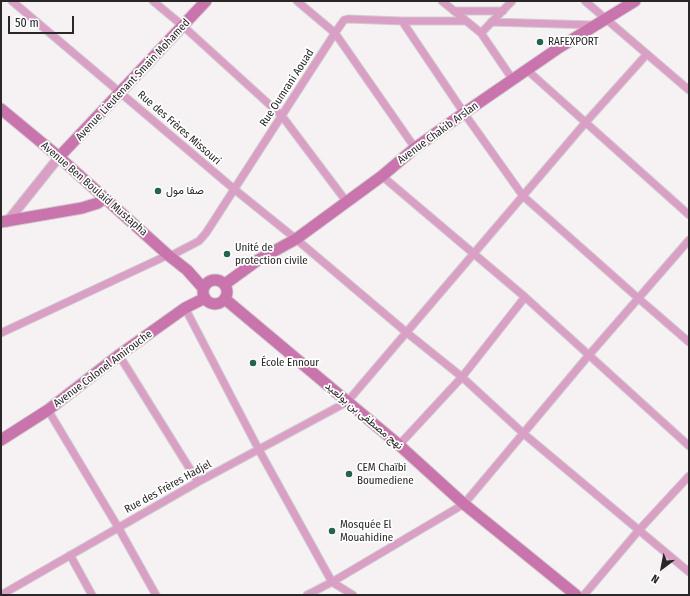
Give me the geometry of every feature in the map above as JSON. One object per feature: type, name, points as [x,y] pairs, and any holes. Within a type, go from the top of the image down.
[{"type":"main road","name":"Avenue Lieutenant Smain Mohamed","points":[[59,158],[206,1]]},
{"type":"main road","name":"Avenue Chakib Arslan","points":[[225,284],[258,260],[296,239],[382,176],[415,148],[464,113],[560,47],[608,19],[635,1]]},
{"type":"main road","name":"Avenue Ben Boulaid Mustapha","points":[[1,109],[187,270]]},
{"type":"main road","points":[[4,222],[82,208],[98,203],[104,198]]},
{"type":"main road","points":[[187,270],[211,280],[218,280],[225,284],[228,293],[225,299],[216,304],[211,303],[187,270]]},
{"type":"main road","points":[[204,293],[207,282],[211,280]]},
{"type":"main road","name":"Avenue Colonel Amirouche","points":[[1,440],[48,410],[118,355],[204,293]]},
{"type":"main road","name":"نهج مصطفى بن بولعيد","points":[[225,299],[399,445],[464,504],[576,595]]},
{"type":"street","name":"Rue des Frères Missouri","points":[[12,1],[234,189],[462,377],[524,434],[689,572]]},
{"type":"street","points":[[154,1],[282,116],[346,201]]},
{"type":"street","points":[[297,1],[335,33],[415,148]]},
{"type":"street","points":[[442,1],[481,33],[513,80]]},
{"type":"street","points":[[481,33],[512,1]]},
{"type":"street","points":[[585,1],[608,19],[689,90]]},
{"type":"street","points":[[454,11],[503,11]]},
{"type":"street","name":"Rue Oumrani Aouad","points":[[1,333],[168,255],[174,254],[199,241],[206,233],[344,20],[466,21]]},
{"type":"street","points":[[402,21],[464,113],[524,196],[689,342]]},
{"type":"street","points":[[491,22],[596,25]]},
{"type":"street","points":[[347,402],[586,122],[647,54]]},
{"type":"street","points":[[527,70],[689,215]]},
{"type":"street","points":[[4,222],[59,158]]},
{"type":"street","points":[[382,176],[525,297],[689,446]]},
{"type":"street","points":[[307,595],[332,582],[464,504],[524,434],[589,354],[687,245]]},
{"type":"street","points":[[399,445],[462,377],[525,297]]},
{"type":"street","points":[[185,308],[259,450],[332,582],[353,595]]},
{"type":"street","points":[[118,355],[198,482]]},
{"type":"street","name":"Rue des Frères Hadjel","points":[[1,595],[198,482],[347,402]]},
{"type":"street","points":[[48,410],[118,527],[156,595]]},
{"type":"street","points":[[584,595],[639,530],[689,476]]},
{"type":"street","points":[[70,555],[92,595]]},
{"type":"place","name":"RAFEXPORT","points":[[540,42]]},
{"type":"place","name":"صفا مول","points":[[158,191]]},
{"type":"place","name":"Unité de protection civile","points":[[227,254]]},
{"type":"place","name":"École Ennour","points":[[253,363]]},
{"type":"place","name":"CEM Chaïbi Boumediene","points":[[349,474]]},
{"type":"place","name":"Mosquée El Mouahidine","points":[[332,531]]}]
